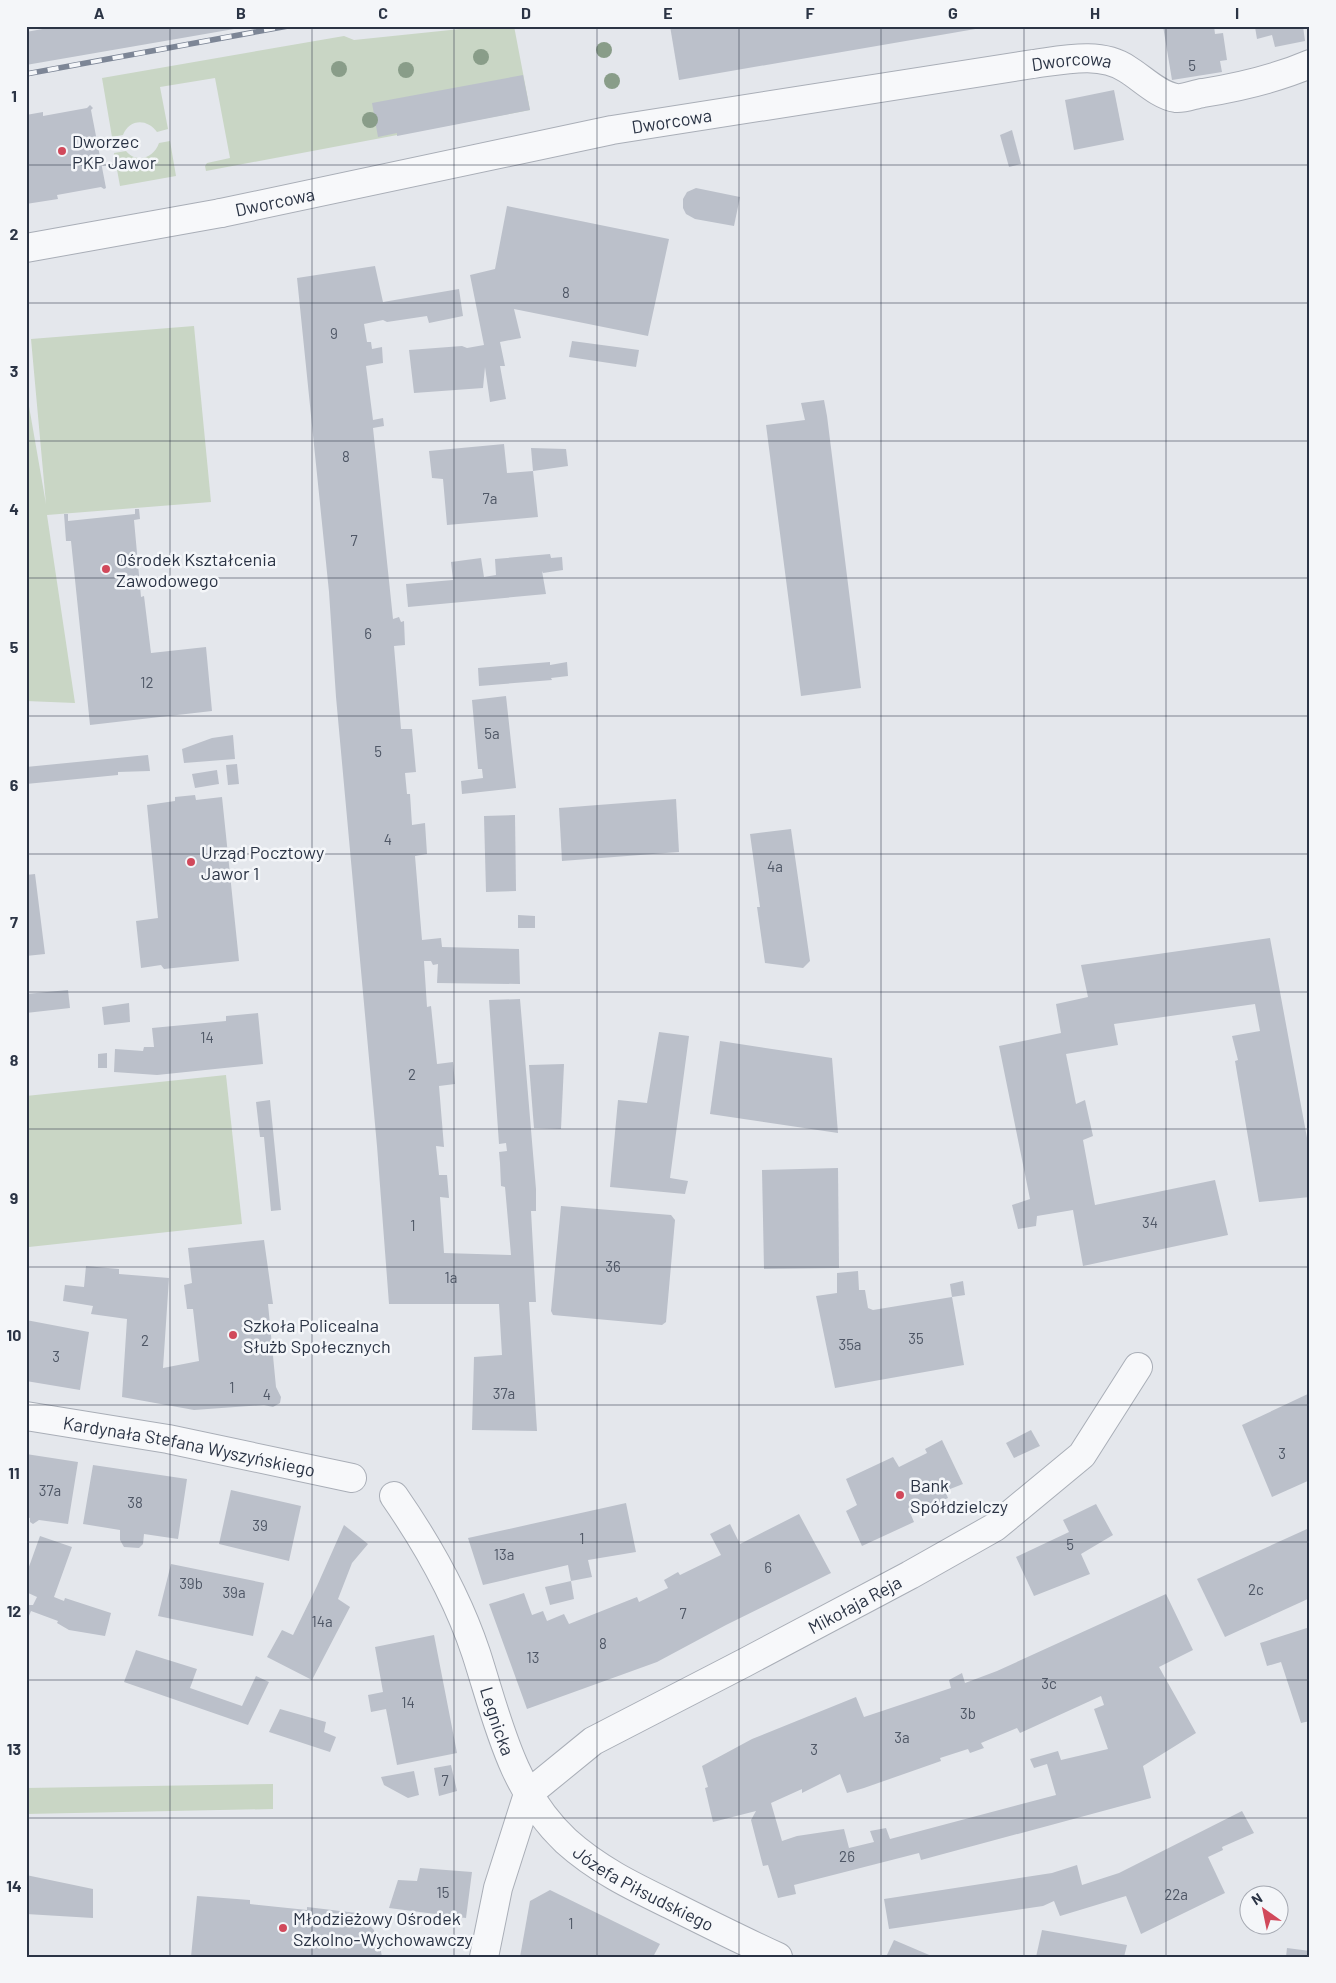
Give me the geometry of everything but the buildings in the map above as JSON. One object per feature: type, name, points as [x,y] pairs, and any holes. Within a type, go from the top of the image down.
[{"type":"street","name":"Dworcowa","points":[[26,248],[221,213],[612,130],[1075,58],[1110,60],[1126,68],[1150,87],[1176,98],[1234,88],[1282,76],[1310,64]]},
{"type":"street","name":"Mikołaja Reja","points":[[528,1794],[593,1741],[770,1649],[996,1527],[1082,1455],[1138,1367]]},
{"type":"street","name":"Kardynała Stefana Wyszyńskiego","points":[[26,1416],[168,1439],[352,1478]]},
{"type":"street","name":"Legnicka","points":[[394,1496],[422,1538],[453,1594],[476,1652],[504,1745],[528,1794]]},
{"type":"street","points":[[484,1957],[498,1888],[528,1794]]},
{"type":"street","name":"Józefa Piłsudskiego","points":[[528,1794],[565,1840],[589,1860],[619,1880],[778,1957]]},
{"type":"green space","points":[[489,26],[514,26],[530,110],[206,171],[205,166],[207,163],[230,158],[215,78],[160,87],[168,129],[157,132],[148,124],[138,122],[129,126],[123,135],[112,137],[102,78],[344,36],[354,40]]},
{"type":"green space","points":[[170,141],[176,176],[120,186],[114,153],[126,151],[135,157],[145,158],[157,148],[159,143]]},
{"type":"green space","points":[[194,326],[211,502],[47,515],[75,703],[26,701],[26,389],[46,504],[31,339]]},
{"type":"green space","points":[[226,1075],[242,1224],[29,1247],[26,1221],[26,1096]]},
{"type":"green space","points":[[273,1784],[273,1809],[26,1814],[26,1788]]},
{"type":"railway","points":[[26,74],[288,26]]},
{"type":"place","name":"Dworzec PKP Jawor","points":[[62,151]]},
{"type":"place","name":"Ośrodek Kształcenia Zawodowego","points":[[106,569]]},
{"type":"place","name":"Urząd Pocztowy Jawor 1","points":[[191,862]]},
{"type":"place","name":"Szkoła Policealna Służb Społecznych","points":[[233,1335]]},
{"type":"place","name":"Bank Spółdzielczy","points":[[900,1495]]},
{"type":"place","name":"Młodzieżowy Ośrodek Szkolno-Wychowawczy","points":[[283,1928]]}]
